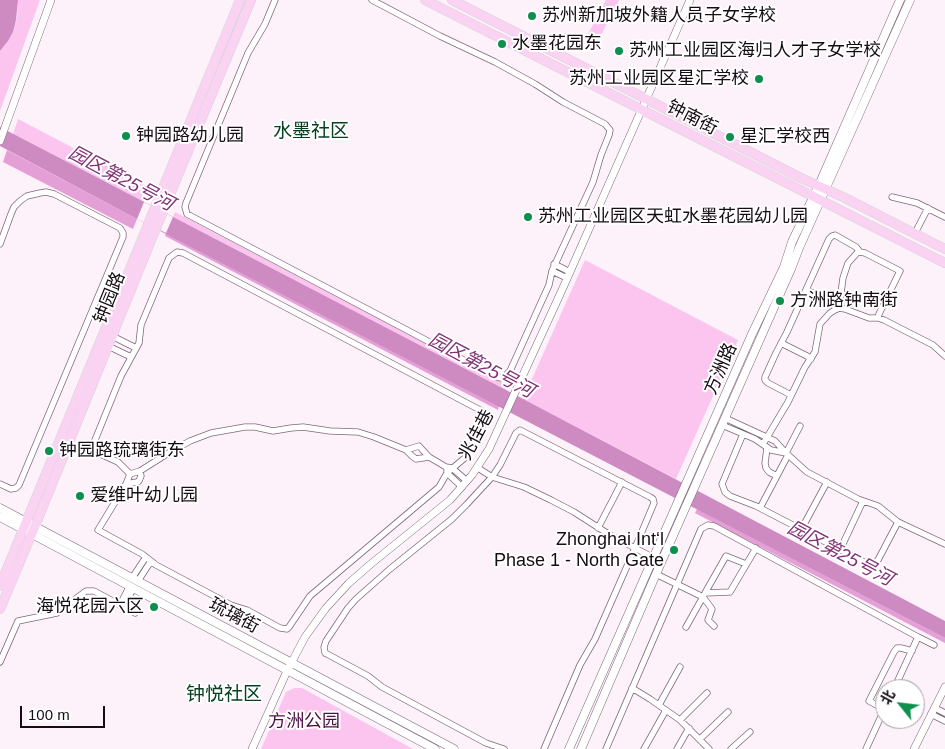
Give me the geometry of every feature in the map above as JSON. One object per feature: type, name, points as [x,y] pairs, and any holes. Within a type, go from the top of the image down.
[{"type":"main road","name":"钟园路","points":[[0,609],[29,528],[159,209],[240,0]]},
{"type":"main road","name":"钟园路","points":[[159,209],[251,0]]},
{"type":"main road","name":"钟南街","points":[[425,0],[945,264]]},
{"type":"main road","name":"钟南街","points":[[452,0],[801,178],[823,187],[945,249]]},
{"type":"main road","name":"方洲路","points":[[823,187],[900,0]]},
{"type":"main road","name":"方洲路","points":[[581,749],[656,574],[684,502],[686,485],[784,266],[792,242],[823,187],[910,0]]},
{"type":"main road","name":"方洲路","points":[[569,749],[654,558],[684,502],[694,489],[817,199]]},
{"type":"main road","name":"钟园路","points":[[0,586],[29,528],[108,346],[152,226]]},
{"type":"main road","name":"琉璃街","points":[[0,508],[29,528],[131,588],[435,749]]},
{"type":"main road","name":"琉璃街","points":[[0,517],[29,528],[135,580],[454,749]]},
{"type":"street","points":[[0,140],[51,0]]},
{"type":"street","points":[[275,0],[265,24],[248,53],[186,202],[185,211],[187,214],[497,378],[504,377],[510,372],[549,285],[554,264],[593,182],[610,130],[605,124],[495,62],[440,36],[372,0]]},
{"type":"street","name":"兆佳巷","points":[[252,749],[291,663],[305,637],[326,608],[336,596],[372,563],[445,504],[478,468],[515,394],[569,275],[690,0]]},
{"type":"street","points":[[0,244],[14,207],[28,196],[46,192],[54,194],[120,228],[123,234],[18,485],[16,488],[11,489],[0,484]]},
{"type":"street","points":[[892,197],[917,203],[945,217]]},
{"type":"street","points":[[915,233],[928,208]]},
{"type":"street","points":[[791,395],[768,384],[765,380],[832,236],[835,235],[856,247],[860,252],[900,271],[878,318]]},
{"type":"street","points":[[837,309],[846,268],[850,260],[860,252]]},
{"type":"street","points":[[130,474],[118,462],[98,453],[93,448],[93,445],[121,376],[139,343],[141,325],[170,258],[174,253],[183,253],[483,412],[486,417],[485,421],[467,456],[449,470],[439,487],[310,596],[287,629],[280,628],[246,610],[231,605],[156,565],[98,530],[130,474],[140,471],[190,441],[211,433],[245,427],[272,431],[303,427],[330,431],[358,432],[406,450],[416,459],[428,458]]},
{"type":"street","points":[[554,264],[569,275]]},
{"type":"street","points":[[552,271],[569,275]]},
{"type":"street","points":[[806,290],[832,302],[837,309]]},
{"type":"street","points":[[776,476],[766,468],[765,446],[767,437],[811,359],[816,347],[820,324],[830,313],[837,309],[851,310],[869,318],[884,320],[928,342],[944,353]]},
{"type":"street","points":[[112,336],[136,348]]},
{"type":"street","points":[[781,343],[811,359]]},
{"type":"street","points":[[108,346],[131,357]]},
{"type":"street","points":[[724,422],[765,446],[786,454]]},
{"type":"street","points":[[724,422],[767,437],[779,444],[786,454],[808,472],[863,501],[882,508],[898,522],[945,544]]},
{"type":"street","points":[[760,508],[800,426]]},
{"type":"street","points":[[504,749],[486,743],[382,687],[368,676],[325,653],[324,647],[348,608],[390,569],[452,519],[492,476],[500,465],[516,433],[520,430],[650,497],[654,503],[595,639],[580,665],[544,749]]},
{"type":"street","points":[[743,434],[723,479],[723,488],[730,496],[760,508],[871,565],[878,560],[898,522]]},
{"type":"street","points":[[406,450],[419,446],[428,458],[449,470],[465,484]]},
{"type":"street","points":[[478,468],[492,476],[524,487],[545,497],[574,512],[614,538],[654,558]]},
{"type":"street","points":[[126,484],[139,481],[140,471]]},
{"type":"street","points":[[598,528],[622,482]]},
{"type":"street","points":[[801,530],[827,482]]},
{"type":"street","points":[[840,550],[863,501]]},
{"type":"street","points":[[606,749],[701,529],[708,525],[714,526],[756,548],[934,646]]},
{"type":"street","points":[[656,574],[704,595],[714,592],[730,592],[756,548]]},
{"type":"street","points":[[686,627],[726,556],[746,564]]},
{"type":"street","points":[[135,580],[148,559]]},
{"type":"street","points":[[122,606],[131,588]]},
{"type":"street","points":[[0,662],[18,620],[57,613],[86,591],[94,591],[135,613]]},
{"type":"street","points":[[708,604],[714,592]]},
{"type":"street","points":[[704,595],[712,609],[708,620],[714,626]]},
{"type":"street","points":[[899,679],[918,637]]},
{"type":"street","points":[[880,679],[897,648],[912,651]]},
{"type":"street","points":[[659,705],[680,667]]},
{"type":"street","points":[[914,749],[945,687]]},
{"type":"street","points":[[632,688],[680,720],[709,749]]},
{"type":"street","points":[[875,689],[869,701],[875,704]]},
{"type":"street","points":[[680,720],[707,693]]},
{"type":"street","points":[[644,749],[666,710]]},
{"type":"street","points":[[933,711],[945,713]]},
{"type":"street","points":[[933,711],[945,721]]},
{"type":"street","points":[[700,739],[728,712]]},
{"type":"street","points":[[677,749],[688,728]]},
{"type":"street","points":[[866,749],[875,729]]},
{"type":"street","points":[[731,749],[750,732]]},
{"type":"green space","points":[[18,0],[40,0],[0,111],[0,51],[13,32],[17,17]]},
{"type":"green space","points":[[606,0],[619,0],[597,43],[586,38]]},
{"type":"green space","points":[[18,119],[150,188],[144,202],[13,134]]},
{"type":"green space","points":[[175,212],[508,386],[506,390],[173,217]]},
{"type":"green space","points":[[585,260],[738,340],[676,479],[523,399]]},
{"type":"green space","name":"方洲公园","points":[[294,688],[302,688],[413,749],[261,749],[286,692]]},
{"type":"shaded area","points":[[0,0],[18,0],[13,32],[0,51]]},
{"type":"shaded area","points":[[0,127],[945,621],[945,638],[0,146]]},
{"type":"shaded area","points":[[7,150],[137,219],[133,229],[3,162]]},
{"type":"shaded area","points":[[166,233],[499,406],[498,410],[165,236]]},
{"type":"shaded area","points":[[697,509],[945,638],[945,643],[695,513]]},
{"type":"pier","points":[[144,202],[173,217],[166,233],[137,219]]},
{"type":"place","name":"苏州新加坡外籍人员子女学校","points":[[532,16]]},
{"type":"place","name":"水墨花园东","points":[[502,44]]},
{"type":"place","name":"苏州工业园区海归人才子女学校","points":[[619,51]]},
{"type":"place","name":"苏州工业园区星汇学校","points":[[759,79]]},
{"type":"place","name":"钟园路幼儿园","points":[[126,136]]},
{"type":"place","name":"星汇学校西","points":[[730,137]]},
{"type":"place","name":"苏州工业园区天虹水墨花园幼儿园","points":[[528,217]]},
{"type":"place","name":"方洲路钟南街","points":[[780,301]]},
{"type":"place","name":"钟园路琉璃街东","points":[[49,451]]},
{"type":"place","name":"爱维叶幼儿园","points":[[80,496]]},
{"type":"place","name":"Zhonghai Int‘l Phase 1 - North Gate","points":[[674,550]]},
{"type":"place","name":"海悦花园六区","points":[[154,607]]},
{"type":"district","name":"水墨社区","points":[[311,132]]},
{"type":"district","name":"钟悦社区","points":[[224,695]]},
{"type":"water label","name":"园区第25号河","points":[[121,179]]},
{"type":"water label","name":"园区第25号河","points":[[481,366]]},
{"type":"water label","name":"园区第25号河","points":[[840,554]]}]
